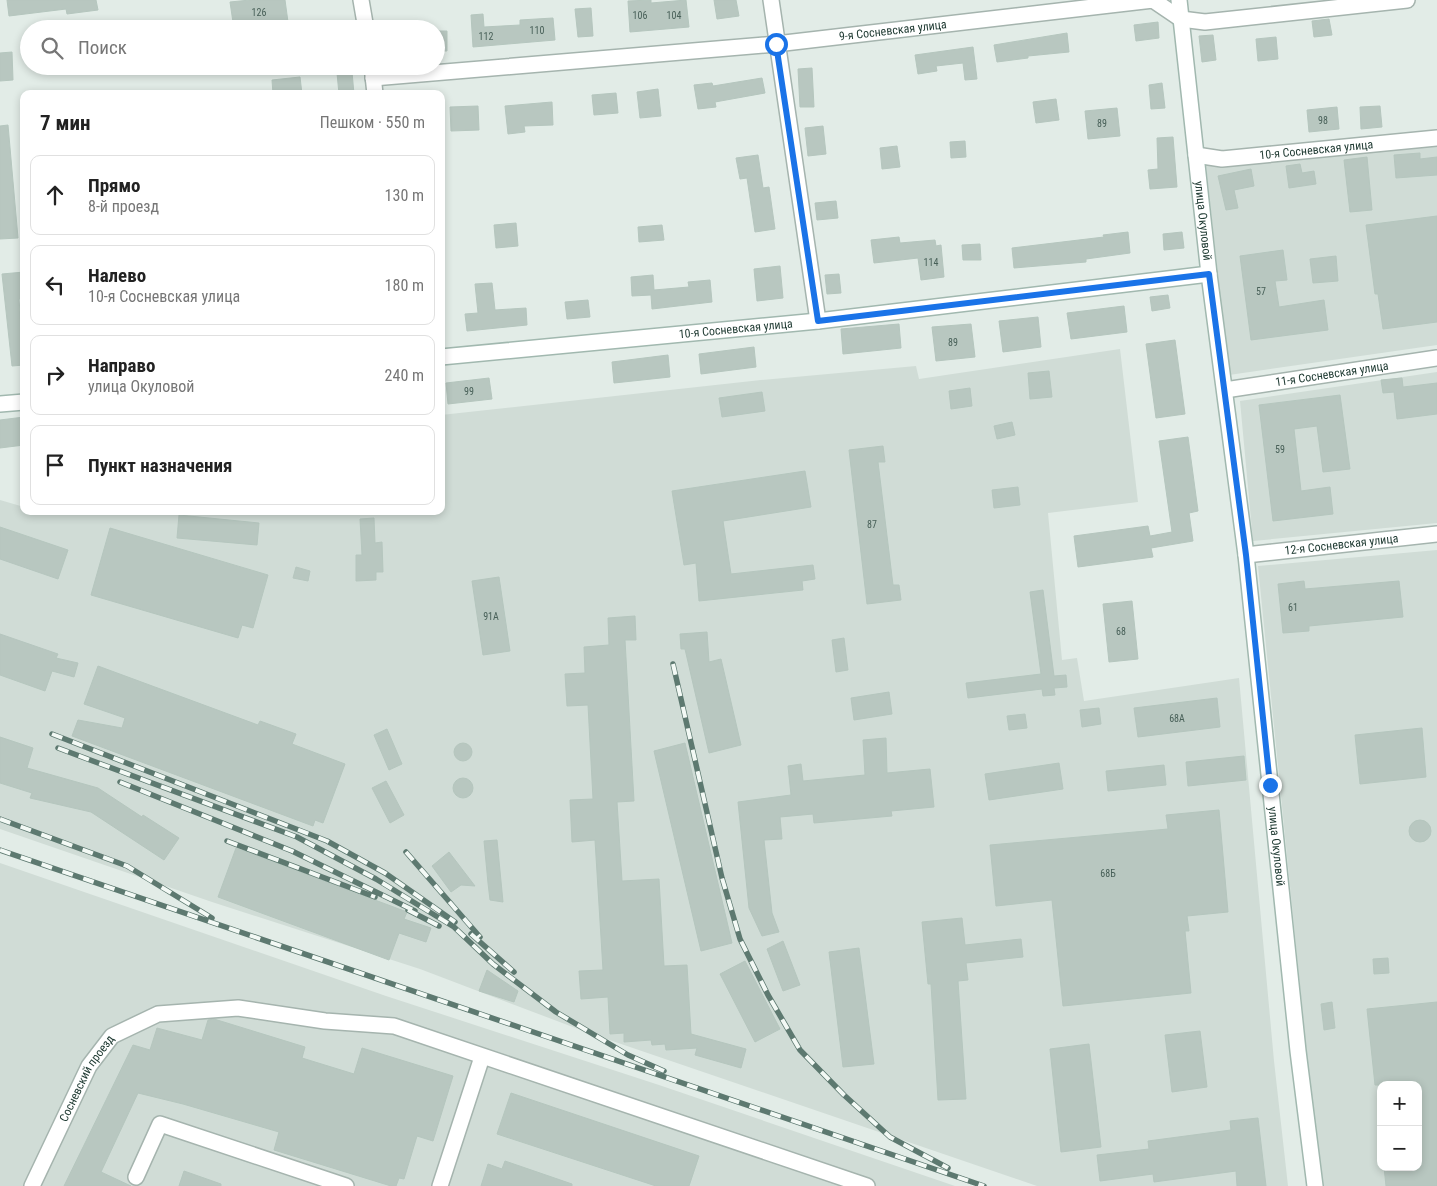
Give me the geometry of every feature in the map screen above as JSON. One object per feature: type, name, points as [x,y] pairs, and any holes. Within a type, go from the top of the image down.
[{"type":"street","points":[[361,0],[364,20]]},
{"type":"street","points":[[771,0],[818,321]]},
{"type":"street","name":"9-я Сосневская улица","points":[[445,67],[776,44],[1153,0],[1181,19],[1205,22],[1407,0]]},
{"type":"street","name":"улица Окуловой","points":[[1179,0],[1209,274],[1246,555],[1298,1051],[1315,1186]]},
{"type":"street","points":[[372,75],[374,90]]},
{"type":"street","name":"10-я Сосневская улица","points":[[1196,155],[1222,159],[1437,138]]},
{"type":"street","name":"10-я Сосневская улица","points":[[445,357],[818,321],[1209,274]]},
{"type":"street","name":"11-я Сосневская улица","points":[[1225,390],[1437,358]]},
{"type":"street","points":[[0,404],[20,402]]},
{"type":"street","name":"12-я Сосневская улица","points":[[1246,555],[1437,534]]},
{"type":"street","name":"Сосневский проезд","points":[[32,1186],[89,1066],[112,1036],[158,1014],[238,1008],[326,1021],[394,1026],[867,1186]]},
{"type":"street","points":[[440,1186],[482,1057]]},
{"type":"street","points":[[136,1177],[160,1124],[346,1186]]},
{"type":"shaded area","points":[[1437,142],[1437,345],[1229,375],[1206,165]]},
{"type":"shaded area","points":[[1120,349],[1138,502],[1048,513],[1062,660],[1077,658],[1084,701],[1239,678],[1274,1061],[1288,1186],[1037,1186],[586,1032],[420,969],[212,902],[0,829],[0,500],[20,506],[20,515],[445,515],[445,415],[761,380],[916,366],[919,379]]},
{"type":"shaded area","points":[[1437,372],[1437,523],[1253,541],[1240,401]]},
{"type":"shaded area","points":[[1437,550],[1437,1186],[1320,1186],[1258,566]]},
{"type":"shaded area","points":[[0,863],[386,996],[659,1085],[955,1186],[0,1186]]},
{"type":"building","points":[[7,0],[96,0],[98,10],[67,14],[66,9],[9,16]]},
{"type":"building","points":[[285,0],[288,20],[233,20],[230,2]]},
{"type":"building","points":[[651,0],[651,3],[686,0],[689,27],[630,32],[628,1]]},
{"type":"building","points":[[714,0],[736,0],[739,16],[717,19]]},
{"type":"building","points":[[591,8],[593,36],[578,37],[575,9]]},
{"type":"building","points":[[483,14],[484,27],[520,25],[520,20],[553,18],[555,40],[473,47],[471,15]]},
{"type":"building","points":[[1329,19],[1332,35],[1314,37],[1312,21]]},
{"type":"building","points":[[1158,22],[1159,38],[1136,41],[1134,25]]},
{"type":"building","points":[[445,31],[447,31],[447,51],[445,51]]},
{"type":"building","points":[[1067,33],[1069,52],[1028,56],[1028,58],[997,62],[994,45]]},
{"type":"building","points":[[1213,35],[1216,60],[1202,62],[1199,36]]},
{"type":"building","points":[[1276,37],[1278,59],[1258,61],[1256,39]]},
{"type":"building","points":[[973,47],[977,79],[965,80],[963,63],[936,66],[937,71],[918,74],[915,55]]},
{"type":"building","points":[[12,52],[13,80],[0,81],[0,53]]},
{"type":"building","points":[[812,68],[814,107],[800,107],[798,69]]},
{"type":"building","points":[[337,75],[352,75],[354,90],[339,90]]},
{"type":"building","points":[[300,77],[302,90],[273,90],[272,80]]},
{"type":"building","points":[[762,78],[765,93],[715,102],[716,107],[698,109],[694,85],[712,83],[713,86]]},
{"type":"building","points":[[1162,83],[1165,108],[1151,109],[1149,85]]},
{"type":"building","points":[[658,89],[661,116],[640,118],[637,92]]},
{"type":"building","points":[[616,93],[618,113],[594,115],[592,95]]},
{"type":"building","points":[[1056,99],[1059,120],[1036,123],[1033,102]]},
{"type":"building","points":[[552,102],[553,125],[524,126],[525,132],[508,134],[505,106]]},
{"type":"building","points":[[478,106],[479,130],[451,131],[450,107]]},
{"type":"building","points":[[1380,106],[1382,127],[1361,129],[1360,107]]},
{"type":"building","points":[[1337,107],[1339,129],[1309,132],[1307,110]]},
{"type":"building","points":[[1117,108],[1120,136],[1088,139],[1085,111]]},
{"type":"building","points":[[8,125],[18,238],[0,239],[0,126]]},
{"type":"building","points":[[823,126],[826,154],[808,156],[805,128]]},
{"type":"building","points":[[1173,137],[1177,187],[1150,189],[1148,170],[1158,169],[1157,138]]},
{"type":"building","points":[[965,141],[966,157],[951,158],[950,142]]},
{"type":"building","points":[[897,146],[900,167],[882,169],[880,148]]},
{"type":"building","points":[[1420,153],[1420,159],[1437,157],[1437,175],[1396,178],[1394,155]]},
{"type":"building","points":[[758,155],[763,188],[769,187],[775,229],[755,232],[747,178],[740,179],[736,158]]},
{"type":"building","points":[[1367,157],[1372,210],[1350,212],[1344,160]]},
{"type":"building","points":[[1300,164],[1302,173],[1314,171],[1316,184],[1289,188],[1286,166]]},
{"type":"building","points":[[1251,169],[1254,186],[1234,190],[1238,208],[1226,210],[1218,176]]},
{"type":"building","points":[[836,201],[838,218],[817,220],[815,203]]},
{"type":"building","points":[[1437,216],[1437,322],[1383,329],[1378,294],[1375,294],[1366,225]]},
{"type":"building","points":[[516,223],[518,246],[496,248],[494,225]]},
{"type":"building","points":[[662,225],[664,240],[639,242],[638,227]]},
{"type":"building","points":[[1128,232],[1130,253],[1086,259],[1086,262],[1014,268],[1012,248],[1104,237],[1103,235]]},
{"type":"building","points":[[1182,232],[1184,248],[1164,250],[1163,234]]},
{"type":"building","points":[[899,237],[900,243],[935,240],[936,246],[941,245],[944,277],[921,280],[918,258],[874,263],[871,240]]},
{"type":"building","points":[[980,244],[981,260],[963,260],[962,245]]},
{"type":"building","points":[[1283,250],[1287,280],[1275,281],[1279,307],[1324,300],[1328,330],[1251,340],[1240,256]]},
{"type":"building","points":[[1336,256],[1338,281],[1313,283],[1310,259]]},
{"type":"building","points":[[780,266],[783,298],[757,301],[754,269]]},
{"type":"building","points":[[20,272],[20,365],[12,366],[2,274]]},
{"type":"building","points":[[839,274],[841,293],[827,294],[825,275]]},
{"type":"building","points":[[653,275],[654,290],[689,287],[688,282],[710,280],[712,302],[652,309],[651,295],[632,296],[631,277]]},
{"type":"building","points":[[492,283],[495,310],[526,308],[527,325],[467,331],[465,314],[478,313],[475,284]]},
{"type":"building","points":[[1168,295],[1170,308],[1152,311],[1150,297]]},
{"type":"building","points":[[588,300],[590,317],[567,319],[565,302]]},
{"type":"building","points":[[1124,306],[1127,332],[1071,339],[1067,313]]},
{"type":"building","points":[[1038,317],[1041,347],[1003,352],[999,321]]},
{"type":"building","points":[[899,324],[901,348],[843,354],[841,329]]},
{"type":"building","points":[[971,324],[975,357],[936,361],[932,327]]},
{"type":"building","points":[[1175,340],[1185,414],[1156,418],[1146,344]]},
{"type":"building","points":[[754,347],[756,367],[701,374],[699,354]]},
{"type":"building","points":[[668,355],[670,377],[614,383],[612,362]]},
{"type":"building","points":[[1049,371],[1052,397],[1030,399],[1028,373]]},
{"type":"building","points":[[489,378],[492,399],[448,404],[446,383]]},
{"type":"building","points":[[1402,378],[1403,387],[1437,383],[1437,414],[1397,419],[1394,392],[1383,393],[1381,380]]},
{"type":"building","points":[[970,388],[972,406],[951,409],[949,391]]},
{"type":"building","points":[[762,392],[765,411],[722,417],[719,398]]},
{"type":"building","points":[[1340,395],[1350,469],[1323,472],[1317,426],[1294,429],[1301,491],[1330,487],[1333,514],[1273,521],[1259,405]]},
{"type":"building","points":[[20,418],[20,446],[0,448],[0,420]]},
{"type":"building","points":[[1012,422],[1015,435],[997,439],[994,426]]},
{"type":"building","points":[[1188,437],[1198,511],[1189,513],[1193,541],[1151,548],[1153,557],[1078,567],[1074,536],[1148,526],[1150,536],[1172,532],[1159,441]]},
{"type":"building","points":[[883,446],[885,462],[878,462],[893,585],[899,585],[901,600],[867,604],[849,450]]},
{"type":"building","points":[[805,471],[811,507],[723,521],[731,574],[813,565],[815,579],[802,581],[803,590],[699,601],[696,563],[684,565],[672,491]]},
{"type":"building","points":[[1018,487],[1020,505],[994,508],[992,490]]},
{"type":"building","points":[[179,515],[259,523],[257,545],[177,538]]},
{"type":"building","points":[[374,518],[375,543],[382,542],[383,572],[376,572],[376,580],[356,581],[356,555],[362,555],[360,519]]},
{"type":"building","points":[[0,527],[68,550],[58,579],[0,559]]},
{"type":"building","points":[[110,528],[268,575],[253,628],[242,625],[238,638],[91,595]]},
{"type":"building","points":[[296,567],[310,571],[308,581],[293,578]]},
{"type":"building","points":[[499,577],[510,651],[483,655],[472,581]]},
{"type":"building","points":[[1304,581],[1305,589],[1399,581],[1403,617],[1309,626],[1309,631],[1283,633],[1278,584]]},
{"type":"building","points":[[1043,590],[1054,676],[1066,675],[1067,687],[1054,688],[1055,695],[1043,696],[1042,689],[968,698],[966,683],[1041,674],[1030,592]]},
{"type":"building","points":[[1132,601],[1138,659],[1109,662],[1103,604]]},
{"type":"building","points":[[635,616],[636,640],[625,640],[634,801],[617,802],[622,881],[659,879],[664,966],[687,965],[691,1034],[746,1049],[741,1068],[695,1055],[697,1048],[666,1050],[665,1044],[652,1045],[651,1040],[624,1042],[624,1033],[610,1034],[608,997],[581,999],[579,971],[603,970],[595,840],[572,842],[570,800],[593,799],[588,705],[567,706],[565,674],[585,673],[584,647],[609,645],[608,618]]},
{"type":"building","points":[[707,632],[709,662],[721,659],[741,745],[709,753],[685,649],[681,649],[680,634]]},
{"type":"building","points":[[0,634],[58,654],[56,658],[78,663],[74,677],[52,671],[45,691],[0,675]]},
{"type":"building","points":[[844,638],[848,670],[836,672],[832,640]]},
{"type":"building","points":[[98,666],[258,725],[260,721],[296,734],[292,744],[345,764],[323,823],[315,820],[313,826],[72,736],[78,720],[122,728],[125,718],[84,704]]},
{"type":"building","points":[[889,692],[892,714],[854,720],[851,698]]},
{"type":"building","points":[[1217,698],[1220,727],[1138,737],[1134,708]]},
{"type":"building","points":[[1099,708],[1101,724],[1082,727],[1080,710]]},
{"type":"building","points":[[1025,714],[1027,728],[1009,730],[1007,716]]},
{"type":"building","points":[[1422,728],[1426,777],[1360,784],[1355,735]]},
{"type":"building","points":[[387,729],[402,764],[389,770],[374,735]]},
{"type":"building","points":[[0,737],[33,748],[27,768],[98,788],[142,817],[143,815],[179,838],[164,860],[91,812],[30,798],[32,793],[0,783]]},
{"type":"building","points":[[886,738],[887,773],[930,769],[934,807],[891,811],[892,816],[814,823],[813,814],[780,817],[782,839],[764,840],[772,913],[779,932],[762,936],[749,908],[738,802],[791,795],[788,766],[801,764],[803,781],[865,775],[863,740]]},
{"type":"building","points":[[463,743],[469,746],[472,752],[469,758],[463,761],[457,758],[454,752],[457,746]]},
{"type":"building","points":[[685,743],[732,943],[701,951],[654,751]]},
{"type":"building","points":[[1244,756],[1246,780],[1188,786],[1186,762]]},
{"type":"building","points":[[1059,763],[1063,789],[989,800],[985,774]]},
{"type":"building","points":[[1164,765],[1166,785],[1108,791],[1106,771]]},
{"type":"building","points":[[463,778],[470,781],[473,788],[470,795],[463,798],[456,795],[453,788],[456,781]]},
{"type":"building","points":[[386,781],[404,815],[390,823],[372,788]]},
{"type":"building","points":[[1219,810],[1228,912],[1187,916],[1189,931],[1185,931],[1191,993],[1063,1006],[1052,900],[996,906],[990,845],[1168,829],[1166,815]]},
{"type":"building","points":[[1420,820],[1428,823],[1431,831],[1428,839],[1420,842],[1412,839],[1409,831],[1412,823]]},
{"type":"building","points":[[497,840],[503,902],[490,900],[488,883],[484,841]]},
{"type":"building","points":[[236,848],[407,912],[404,919],[431,928],[426,942],[399,933],[389,960],[218,897]]},
{"type":"building","points":[[449,852],[475,886],[461,885],[451,892],[432,866]]},
{"type":"building","points":[[962,918],[965,945],[1021,939],[1023,957],[966,963],[968,980],[958,981],[966,1099],[938,1100],[931,984],[928,984],[922,922]]},
{"type":"building","points":[[783,941],[800,985],[783,991],[767,949]]},
{"type":"building","points":[[859,948],[874,1064],[843,1067],[829,952]]},
{"type":"building","points":[[1388,958],[1389,973],[1374,974],[1373,959]]},
{"type":"building","points":[[745,961],[780,1029],[755,1042],[720,974]]},
{"type":"building","points":[[487,970],[518,991],[514,1002],[479,991]]},
{"type":"building","points":[[1332,1002],[1335,1028],[1324,1030],[1321,1004]]},
{"type":"building","points":[[1437,1002],[1437,1186],[1386,1186],[1384,1171],[1422,1171],[1422,1081],[1377,1081],[1377,1085],[1375,1085],[1367,1009]]},
{"type":"building","points":[[214,1019],[305,1047],[302,1058],[354,1074],[362,1048],[453,1076],[433,1141],[417,1136],[404,1179],[399,1178],[396,1186],[391,1186],[274,1150],[279,1132],[138,1093],[101,1172],[131,1186],[64,1186],[133,1045],[150,1050],[157,1028],[202,1040],[208,1020]]},
{"type":"building","points":[[1200,1031],[1207,1087],[1172,1092],[1165,1035]]},
{"type":"building","points":[[1089,1044],[1101,1147],[1061,1152],[1050,1049]]},
{"type":"building","points":[[511,1093],[699,1156],[689,1186],[656,1186],[497,1134]]},
{"type":"building","points":[[1258,1118],[1266,1186],[1237,1186],[1236,1171],[1154,1182],[1153,1174],[1100,1181],[1097,1155],[1149,1149],[1148,1141],[1231,1130],[1230,1121]]},
{"type":"building","points":[[505,1161],[572,1184],[572,1186],[481,1186],[488,1164],[502,1169]]},
{"type":"building","points":[[184,1171],[221,1184],[221,1186],[179,1186]]},
{"type":"railway","points":[[673,664],[722,878],[740,939],[768,995],[800,1050],[844,1095],[890,1137],[948,1168]]},
{"type":"railway","points":[[52,734],[327,841],[385,873],[455,922]]},
{"type":"railway","points":[[58,748],[297,837],[376,879],[454,927],[493,964],[556,1012],[628,1055],[664,1071]]},
{"type":"railway","points":[[120,782],[292,851],[415,911]]},
{"type":"railway","points":[[0,819],[127,866],[212,918]]},
{"type":"railway","points":[[227,841],[375,897]]},
{"type":"railway","points":[[0,850],[984,1186]]},
{"type":"railway","points":[[406,852],[480,937]]},
{"type":"railway","points":[[408,910],[439,926]]},
{"type":"railway","points":[[471,934],[514,972]]},
{"type":"route","points":[[776,44],[818,321],[1209,274],[1246,555],[1270,785]]}]
